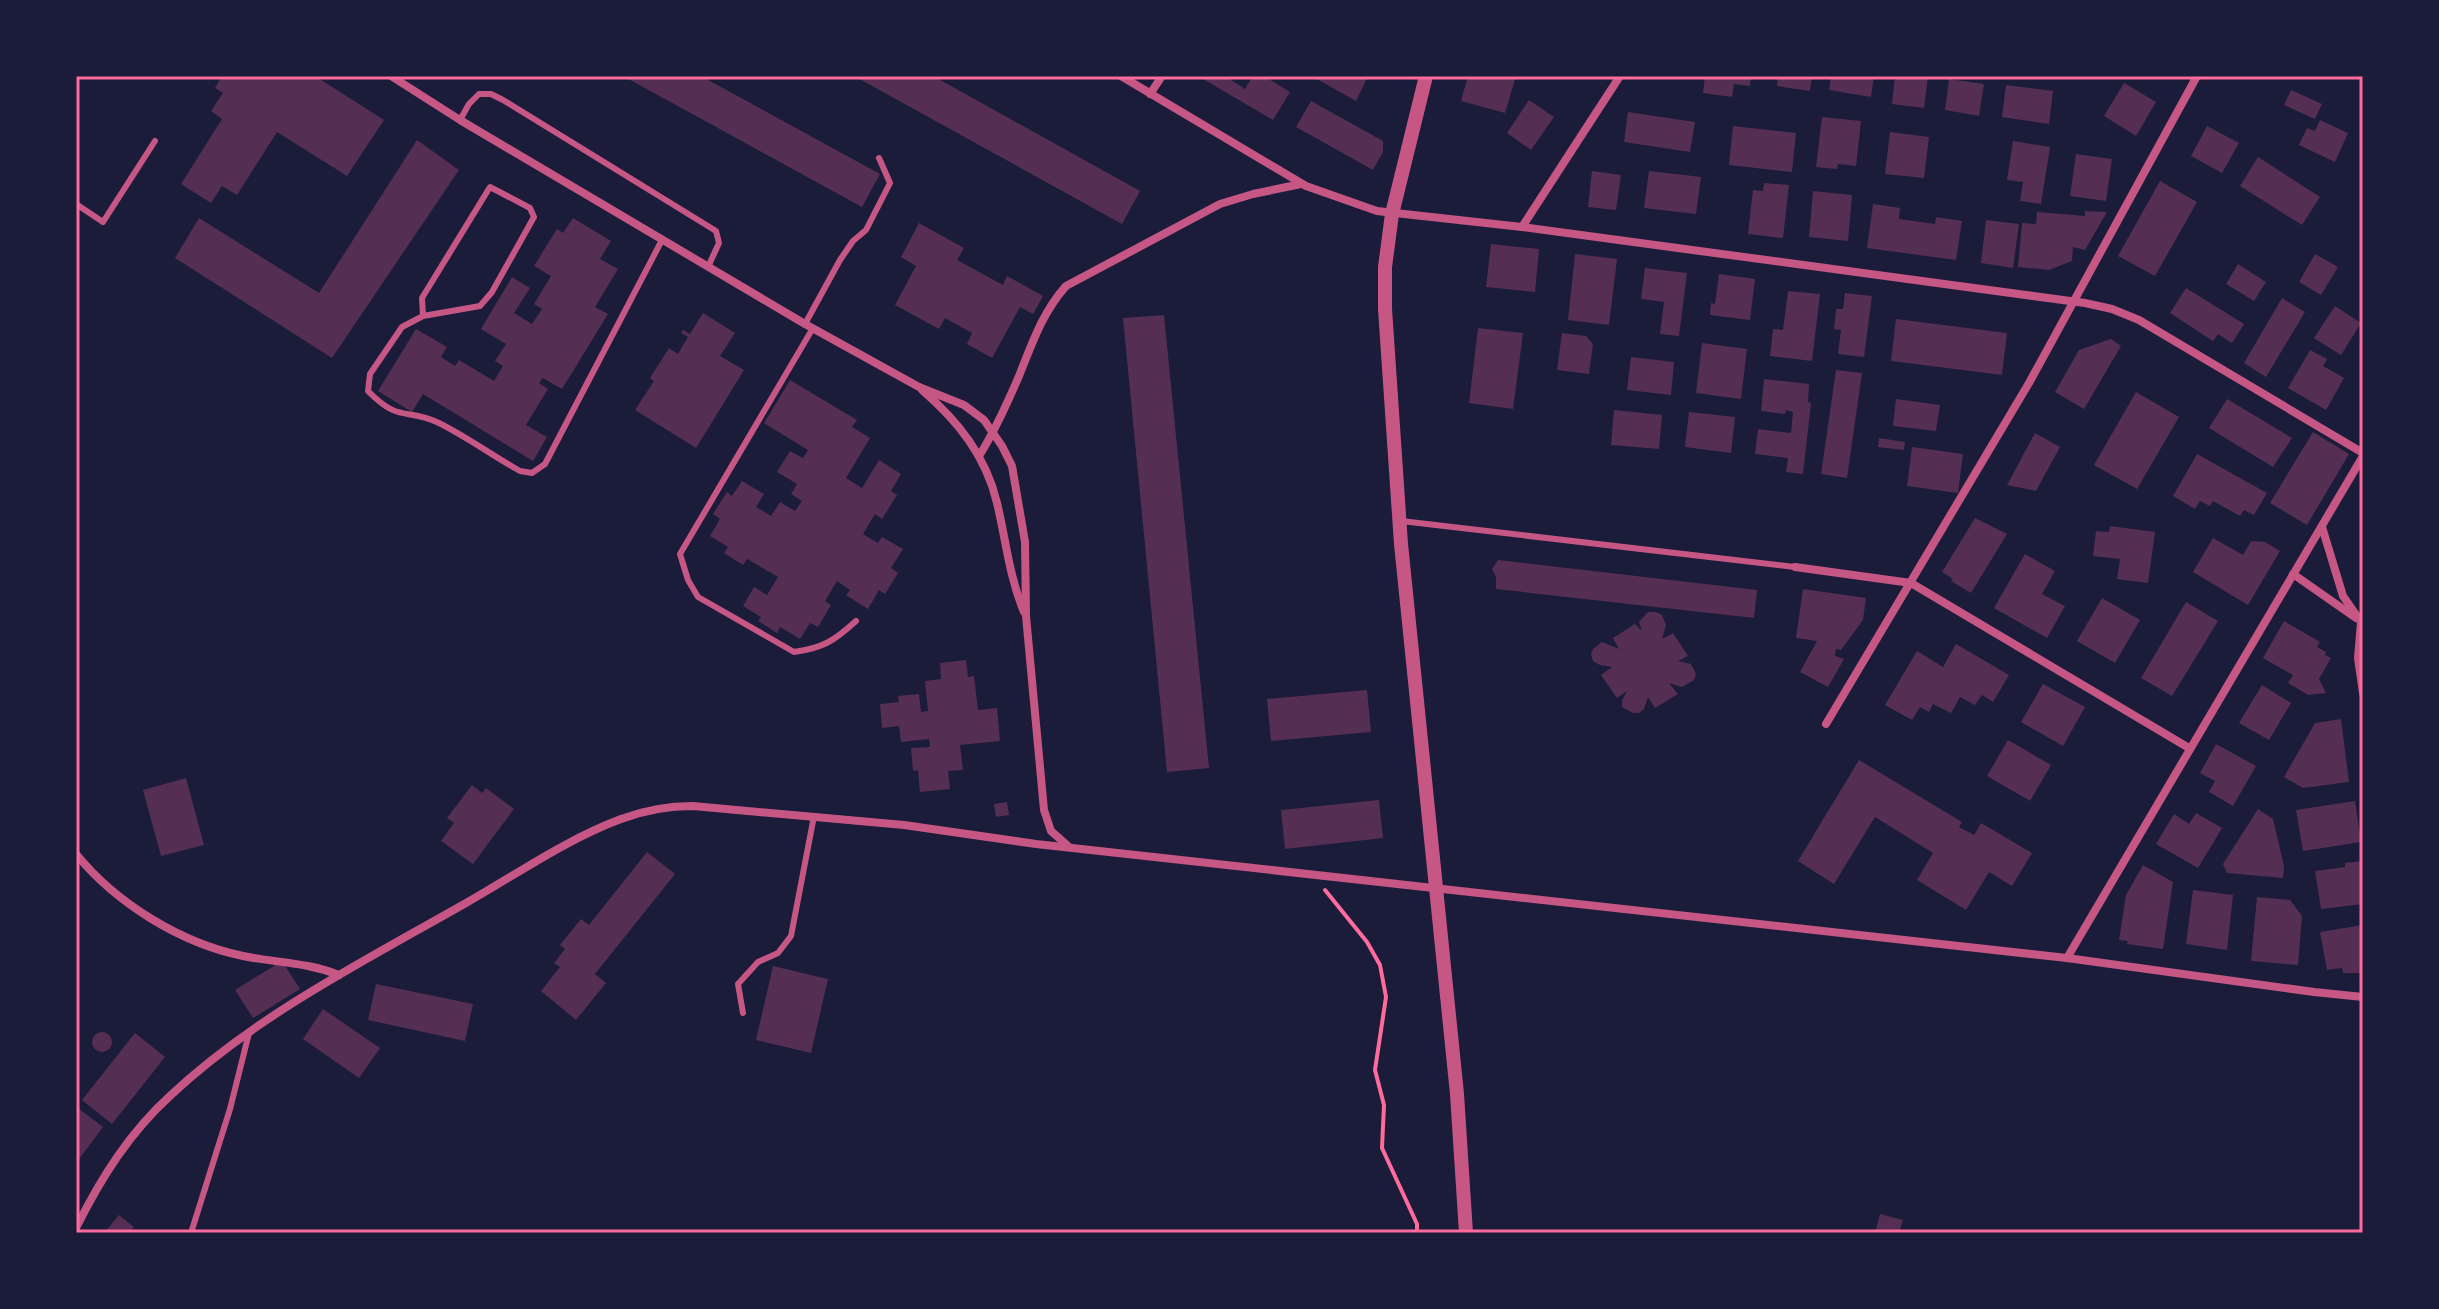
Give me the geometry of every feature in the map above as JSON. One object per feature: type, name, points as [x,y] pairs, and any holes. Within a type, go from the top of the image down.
[{"type":"street","points":[[391,76],[809,326],[919,387],[978,414],[994,433],[1015,477],[1027,555],[1026,616],[1044,810],[1055,836],[1071,848]]},
{"type":"street","points":[[1121,76],[1302,184],[1338,199],[1392,214],[1522,227],[2074,301],[2112,309],[2139,320],[2363,454],[2067,958]]},
{"type":"street","points":[[1150,94],[1162,76]]},
{"type":"street","points":[[1426,76],[1392,214],[1385,267],[1385,309],[1399,521],[1458,1109],[1466,1233]]},
{"type":"street","points":[[1522,227],[1620,76]]},
{"type":"street","points":[[1826,724],[2029,383],[2197,76]]},
{"type":"street","points":[[979,456],[994,433],[1038,327],[1066,286],[1220,204],[1302,184]]},
{"type":"street","points":[[919,387],[954,419],[979,456],[993,488],[1010,574],[1026,616]]},
{"type":"street","points":[[2322,527],[2340,588],[2362,622],[2358,658],[2363,693]]},
{"type":"street","points":[[1795,567],[1911,583],[2189,748]]},
{"type":"street","points":[[2293,574],[2362,622]]},
{"type":"street","points":[[76,1228],[107,1170],[148,1118],[207,1062],[339,975],[591,833],[621,819],[659,808],[681,806],[814,816],[1071,848],[2067,958],[2363,997]]},
{"type":"street","points":[[76,854],[122,899],[205,945],[243,956],[311,965],[339,975]]},
{"type":"lane","points":[[460,120],[479,94],[491,94],[503,100],[716,231],[719,243],[708,267]]},
{"type":"lane","points":[[76,204],[103,222],[155,141]]},
{"type":"lane","points":[[856,621],[834,641],[794,652],[698,597],[688,580],[680,554],[809,326],[840,260],[853,241],[866,230],[880,206],[890,183],[879,158]]},
{"type":"lane","points":[[423,316],[422,298],[490,187],[530,208],[534,217],[492,292],[480,306],[423,316],[402,327],[370,374],[368,391],[384,408],[400,415],[437,422],[520,471],[532,473],[545,464],[662,240]]},
{"type":"lane","points":[[1399,521],[1795,567]]},
{"type":"lane","points":[[743,1013],[738,984],[758,962],[778,953],[791,936],[814,816]]},
{"type":"lane","points":[[191,1233],[230,1109],[249,1033]]},
{"type":"path","points":[[1324,888],[1367,942],[1380,965],[1386,997],[1375,1070],[1384,1105],[1382,1148],[1417,1224],[1417,1233]]},
{"type":"building","points":[[222,76],[315,76],[384,120],[347,176],[277,132],[237,195],[222,186],[211,203],[181,184],[222,119],[211,111],[223,93],[215,88]]},
{"type":"building","points":[[623,76],[701,76],[880,174],[862,207]]},
{"type":"building","points":[[854,76],[933,76],[1140,191],[1122,224]]},
{"type":"building","points":[[1198,76],[1230,76],[1228,78],[1245,89],[1253,76],[1264,76],[1290,92],[1273,120]]},
{"type":"building","points":[[1316,76],[1368,76],[1356,101]]},
{"type":"building","points":[[1468,76],[1516,76],[1505,113],[1461,101]]},
{"type":"building","points":[[1705,76],[1751,76],[1750,86],[1734,84],[1732,97],[1703,93]]},
{"type":"building","points":[[1778,76],[1812,76],[1810,91],[1777,86]]},
{"type":"building","points":[[1831,76],[1874,76],[1871,97],[1829,90]]},
{"type":"building","points":[[1895,76],[1928,76],[1924,108],[1892,104]]},
{"type":"building","points":[[1949,79],[1984,84],[1979,116],[1945,110]]},
{"type":"building","points":[[2124,83],[2156,102],[2136,136],[2104,116]]},
{"type":"building","points":[[2006,85],[2053,91],[2049,124],[2002,117]]},
{"type":"building","points":[[2291,90],[2322,104],[2315,119],[2284,105]]},
{"type":"building","points":[[1529,100],[1554,117],[1531,150],[1507,133]]},
{"type":"building","points":[[1311,101],[1383,141],[1383,152],[1373,170],[1296,127]]},
{"type":"building","points":[[1628,112],[1695,122],[1690,152],[1624,142]]},
{"type":"building","points":[[1822,117],[1861,121],[1856,166],[1838,164],[1837,169],[1816,167]]},
{"type":"building","points":[[2320,120],[2348,133],[2335,162],[2299,145],[2307,128],[2315,131]]},
{"type":"building","points":[[1733,126],[1796,133],[1792,172],[1729,165]]},
{"type":"building","points":[[2207,126],[2239,143],[2222,173],[2191,156]]},
{"type":"building","points":[[1890,132],[1929,137],[1924,178],[1885,174]]},
{"type":"building","points":[[417,140],[459,170],[332,358],[175,258],[199,218],[319,293]]},
{"type":"building","points":[[2013,141],[2050,147],[2041,204],[2020,201],[2023,182],[2007,180]]},
{"type":"building","points":[[2076,154],[2112,159],[2106,201],[2070,196]]},
{"type":"building","points":[[2258,157],[2320,197],[2302,225],[2240,186]]},
{"type":"building","points":[[1592,171],[1621,175],[1616,210],[1588,207]]},
{"type":"building","points":[[1649,171],[1701,177],[1696,214],[1644,208]]},
{"type":"building","points":[[2160,181],[2197,202],[2155,276],[2118,256]]},
{"type":"building","points":[[1764,183],[1789,185],[1783,238],[1748,234],[1753,190],[1763,191]]},
{"type":"building","points":[[1813,191],[1852,195],[1848,241],[1809,237]]},
{"type":"building","points":[[1873,204],[1900,208],[1899,219],[1935,224],[1936,217],[1962,221],[1956,260],[1867,248]]},
{"type":"building","points":[[2085,211],[2107,212],[2085,250],[2073,247],[2072,261],[2049,270],[2018,267],[2022,223],[2036,224],[2037,212],[2085,216]]},
{"type":"building","points":[[573,218],[611,241],[600,259],[618,269],[595,307],[608,314],[562,389],[543,378],[539,383],[548,389],[526,425],[547,437],[533,461],[423,394],[412,412],[378,391],[416,329],[447,347],[441,357],[455,366],[459,360],[494,381],[503,366],[495,361],[506,344],[481,329],[512,277],[530,288],[514,313],[532,324],[542,309],[534,304],[551,276],[534,266],[557,229],[563,233]]},
{"type":"building","points":[[1986,220],[2019,224],[2013,268],[1981,263]]},
{"type":"building","points":[[919,223],[964,248],[957,260],[1003,285],[1007,276],[1043,296],[1033,314],[1020,307],[992,358],[967,344],[972,333],[945,318],[939,329],[895,305],[916,266],[901,257]]},
{"type":"building","points":[[1491,244],[1539,249],[1535,292],[1486,287]]},
{"type":"building","points":[[1575,254],[1617,259],[1609,325],[1568,320]]},
{"type":"building","points":[[2315,254],[2338,267],[2321,295],[2299,282]]},
{"type":"building","points":[[2238,264],[2266,282],[2254,301],[2226,284]]},
{"type":"building","points":[[1645,268],[1687,273],[1679,336],[1660,334],[1664,302],[1641,299]]},
{"type":"building","points":[[1719,274],[1755,279],[1750,320],[1710,315],[1711,303],[1715,304]]},
{"type":"building","points":[[2186,288],[2244,324],[2232,343],[2218,334],[2213,341],[2170,313]]},
{"type":"building","points":[[1788,291],[1820,294],[1812,361],[1770,356],[1773,329],[1783,330]]},
{"type":"building","points":[[1845,293],[1872,296],[1864,357],[1838,354],[1841,330],[1834,329],[1836,309],[1843,309]]},
{"type":"building","points":[[2282,298],[2305,312],[2266,377],[2244,363]]},
{"type":"building","points":[[2335,306],[2361,323],[2341,355],[2314,338]]},
{"type":"building","points":[[703,313],[735,333],[720,356],[744,370],[696,448],[635,410],[654,381],[650,378],[669,348],[678,354],[688,337],[681,333],[683,330],[690,334]]},
{"type":"building","points":[[1164,315],[1209,768],[1167,772],[1123,318]]},
{"type":"building","points":[[1896,319],[2007,333],[2002,375],[1891,361]]},
{"type":"building","points":[[1478,328],[1523,333],[1513,409],[1469,403]]},
{"type":"building","points":[[1562,333],[1586,336],[1593,344],[1589,374],[1557,370]]},
{"type":"building","points":[[2111,339],[2121,346],[2084,409],[2055,392],[2079,350]]},
{"type":"building","points":[[1702,343],[1747,349],[1741,399],[1696,393]]},
{"type":"building","points":[[2310,350],[2327,359],[2323,366],[2344,378],[2326,410],[2288,388]]},
{"type":"building","points":[[1631,357],[1674,362],[1671,395],[1627,390]]},
{"type":"building","points":[[1836,370],[1862,373],[1847,478],[1821,474]]},
{"type":"building","points":[[1764,379],[1809,384],[1808,402],[1811,403],[1803,474],[1786,472],[1788,458],[1755,454],[1758,429],[1791,433],[1793,412],[1761,411]]},
{"type":"building","points":[[790,380],[857,420],[852,427],[870,438],[846,478],[862,488],[879,460],[901,474],[891,491],[897,495],[882,519],[875,514],[863,534],[878,543],[882,537],[903,549],[891,568],[898,573],[885,594],[879,590],[868,609],[846,595],[850,590],[837,581],[825,601],[831,605],[818,627],[810,623],[800,639],[780,627],[777,633],[758,621],[761,617],[743,606],[754,587],[767,595],[778,577],[747,559],[743,565],[724,553],[728,547],[710,536],[720,519],[713,514],[727,492],[732,496],[742,481],[764,494],[756,507],[771,516],[780,502],[795,511],[802,501],[791,494],[797,484],[777,472],[790,451],[803,458],[808,450],[764,423]]},
{"type":"building","points":[[2136,392],[2179,417],[2137,489],[2094,465]]},
{"type":"building","points":[[1896,399],[1940,405],[1936,431],[1893,426]]},
{"type":"building","points":[[2227,399],[2292,438],[2273,467],[2209,428]]},
{"type":"building","points":[[1614,410],[1662,415],[1659,449],[1611,445]]},
{"type":"building","points":[[1689,412],[1735,417],[1731,453],[1685,447]]},
{"type":"building","points":[[2313,432],[2349,454],[2307,525],[2270,503]]},
{"type":"building","points":[[2035,433],[2060,447],[2036,491],[2007,485]]},
{"type":"building","points":[[1879,438],[1905,442],[1904,450],[1878,447]]},
{"type":"building","points":[[1912,447],[1963,454],[1958,493],[1907,486]]},
{"type":"building","points":[[2197,454],[2267,493],[2254,515],[2244,510],[2240,516],[2213,501],[2210,506],[2200,501],[2195,509],[2173,496]]},
{"type":"building","points":[[1975,518],[2007,534],[1971,593],[1942,572]]},
{"type":"building","points":[[2110,526],[2155,532],[2148,583],[2117,579],[2120,559],[2093,556],[2096,531],[2109,532]]},
{"type":"building","points":[[2213,538],[2243,555],[2251,541],[2265,542],[2280,551],[2248,605],[2193,572]]},
{"type":"building","points":[[2025,554],[2055,571],[2042,594],[2065,606],[2047,638],[1994,608]]},
{"type":"building","points":[[1498,560],[1757,590],[1754,618],[1496,589],[1492,569]]},
{"type":"building","points":[[1803,589],[1866,598],[1863,620],[1841,650],[1836,649],[1835,656],[1844,659],[1828,687],[1800,672],[1817,641],[1796,638]]},
{"type":"building","points":[[2102,598],[2140,620],[2115,663],[2077,641]]},
{"type":"building","points":[[2186,602],[2218,621],[2172,696],[2141,678]]},
{"type":"building","points":[[1648,612],[1662,615],[1666,625],[1662,639],[1673,633],[1688,656],[1678,661],[1691,664],[1696,674],[1694,680],[1682,687],[1669,683],[1678,694],[1655,708],[1648,697],[1644,709],[1633,713],[1622,707],[1627,691],[1617,698],[1601,675],[1612,667],[1593,661],[1591,654],[1602,642],[1619,649],[1613,638],[1635,624],[1642,631],[1639,622]]},
{"type":"building","points":[[2284,621],[2320,642],[2317,647],[2331,658],[2319,679],[2326,693],[2308,695],[2288,683],[2293,675],[2263,658]]},
{"type":"building","points":[[1956,644],[2009,675],[1993,702],[1982,695],[1975,705],[1960,697],[1951,713],[1933,704],[1929,712],[1920,707],[1912,720],[1885,705],[1917,651],[1943,667]]},
{"type":"building","points":[[966,660],[968,677],[974,676],[978,710],[997,708],[1000,741],[960,745],[963,770],[948,771],[950,789],[920,792],[918,770],[913,771],[911,748],[930,747],[929,739],[901,742],[899,726],[882,728],[880,704],[899,702],[898,696],[919,694],[921,712],[928,711],[925,681],[941,679],[940,663]]},
{"type":"building","points":[[2043,684],[2085,707],[2063,746],[2021,722]]},
{"type":"building","points":[[2262,685],[2291,703],[2269,740],[2239,723]]},
{"type":"building","points":[[1367,690],[1371,732],[1271,741],[1267,699]]},
{"type":"building","points":[[2341,719],[2349,782],[2303,788],[2284,777],[2315,723]]},
{"type":"building","points":[[2008,740],[2051,765],[2030,801],[1987,776]]},
{"type":"building","points":[[2216,744],[2256,766],[2233,806],[2209,792],[2215,781],[2200,773]]},
{"type":"building","points":[[1859,760],[1962,822],[1959,827],[1974,835],[1981,823],[2032,853],[2012,886],[1989,872],[1966,910],[1917,880],[1933,853],[1875,817],[1834,884],[1798,861]]},
{"type":"building","points":[[186,778],[204,845],[161,856],[143,790]]},
{"type":"building","points":[[472,785],[482,793],[486,788],[514,809],[473,864],[441,841],[454,823],[447,818]]},
{"type":"building","points":[[1379,800],[1383,838],[1285,849],[1281,810]]},
{"type":"building","points":[[2355,801],[2361,842],[2303,851],[2296,810]]},
{"type":"building","points":[[1007,802],[1009,815],[996,817],[994,804]]},
{"type":"building","points":[[2258,809],[2273,819],[2284,866],[2283,878],[2227,873],[2223,864]]},
{"type":"building","points":[[2196,813],[2222,828],[2198,868],[2156,844],[2174,814],[2189,824]]},
{"type":"building","points":[[647,852],[675,874],[595,974],[606,983],[576,1020],[541,991],[560,967],[554,963],[565,949],[560,945],[581,919],[589,925]]},
{"type":"building","points":[[2363,861],[2363,904],[2321,909],[2315,871]]},
{"type":"building","points":[[2143,865],[2173,882],[2163,949],[2119,940],[2126,895]]},
{"type":"building","points":[[2193,890],[2233,895],[2227,950],[2186,944]]},
{"type":"building","points":[[2257,897],[2290,900],[2302,916],[2298,965],[2251,961]]},
{"type":"building","points":[[2363,925],[2363,973],[2343,973],[2342,968],[2327,970],[2320,932]]},
{"type":"building","points":[[282,961],[300,989],[253,1018],[235,990]]},
{"type":"building","points":[[773,966],[828,979],[811,1053],[756,1040]]},
{"type":"building","points":[[376,984],[473,1004],[465,1041],[368,1020]]},
{"type":"building","points":[[323,1009],[380,1048],[359,1078],[303,1039]]},
{"type":"building","points":[[102,1032],[109,1035],[112,1042],[109,1049],[102,1052],[95,1049],[92,1042],[95,1035]]},
{"type":"building","points":[[135,1033],[165,1057],[112,1124],[82,1100]]},
{"type":"building","points":[[79,1109],[103,1127],[76,1163],[76,1113]]},
{"type":"building","points":[[1880,1214],[1903,1220],[1899,1233],[1875,1233]]},
{"type":"building","points":[[119,1215],[134,1227],[129,1233],[104,1233]]}]
